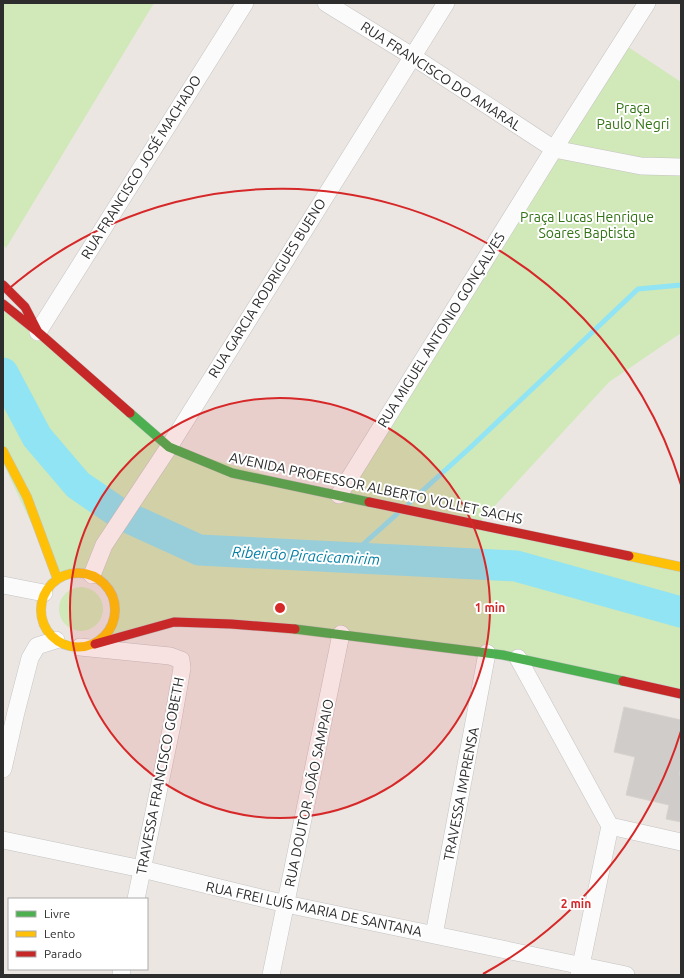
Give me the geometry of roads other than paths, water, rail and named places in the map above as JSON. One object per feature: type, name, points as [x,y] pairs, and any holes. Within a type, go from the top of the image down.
[{"type":"main road","points":[[3,285],[24,307],[38,332]]},
{"type":"main road","name":"AVENIDA PROFESSOR ALBERTO VOLLET SACHS","points":[[3,304],[38,332],[168,447],[232,473],[681,567]]},
{"type":"main road","points":[[3,451],[14,469],[39,526],[57,578]]},
{"type":"main road","points":[[87,646],[104,636],[112,626],[115,614],[115,602],[103,581],[92,575],[80,572],[68,573],[57,578],[44,593],[40,613],[43,624],[48,633],[56,640],[67,646],[87,646],[174,622],[231,624],[342,634],[487,653],[518,658],[681,694]]},
{"type":"street","name":"RUA FRANCISCO JOSÉ MACHADO","points":[[38,332],[245,3]]},
{"type":"street","name":"RUA FRANCISCO DO AMARAL","points":[[326,3],[412,56],[554,149]]},
{"type":"street","name":"RUA GARCIA RODRIGUES BUENO","points":[[92,575],[104,544],[168,447],[446,3]]},
{"type":"street","name":"RUA MIGUEL ANTONIO GONÇALVES","points":[[338,495],[647,3]]},
{"type":"street","points":[[554,149],[641,166],[681,167]]},
{"type":"street","points":[[3,585],[44,593]]},
{"type":"street","name":"RUA DOUTOR JOÃO SAMPAIO","points":[[271,975],[342,634]]},
{"type":"street","points":[[3,769],[30,658],[37,646],[56,640]]},
{"type":"street","name":"TRAVESSA FRANCISCO GOBETH","points":[[87,646],[170,656],[181,660],[182,668],[172,725],[136,898]]},
{"type":"street","name":"TRAVESSA IMPRENSA","points":[[434,935],[487,653]]},
{"type":"street","points":[[518,658],[610,826],[580,970]]},
{"type":"street","points":[[610,826],[681,842]]},
{"type":"street","name":"RUA FREI LUÍS MARIA DE SANTANA","points":[[3,840],[142,869],[286,904],[434,935],[580,970],[626,975]]},
{"type":"waterway","points":[[409,503],[473,445],[638,289],[681,285]]},
{"type":"waterway","name":"Ribeirão Piracicamirim","points":[[3,373],[37,437],[78,485],[122,515],[199,550],[516,566],[681,612]]},
{"type":"waterway","points":[[349,557],[397,514]]},
{"type":"park label","name":"Praça Paulo Negri","points":[[633,116]]},
{"type":"park label","name":"Praça Lucas Henrique Soares Baptista","points":[[587,226]]}]
